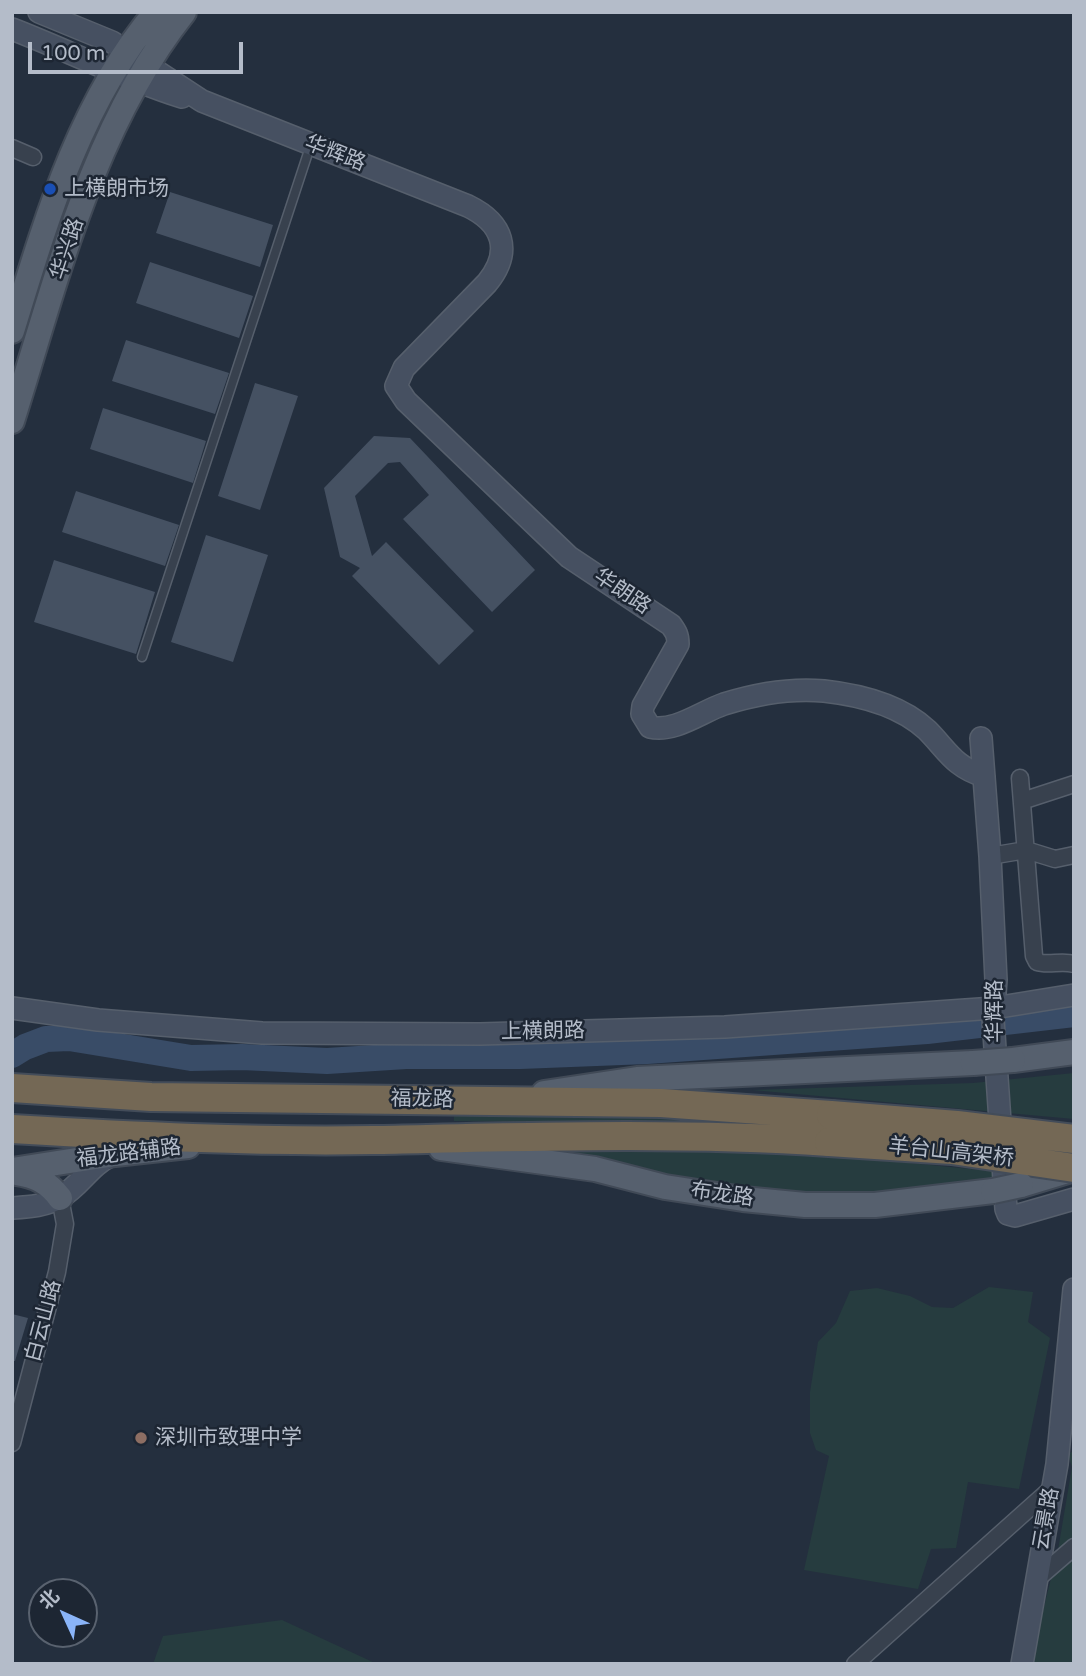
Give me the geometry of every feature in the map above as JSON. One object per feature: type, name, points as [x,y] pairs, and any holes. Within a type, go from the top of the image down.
[{"type":"highway","name":"福龙路","points":[[16,1087],[151,1097],[661,1103],[830,1128]]},
{"type":"highway","name":"羊台山高架桥","points":[[830,1128],[957,1125],[1074,1139]]},
{"type":"highway","name":"福龙路","points":[[12,1129],[142,1137],[370,1140],[513,1136],[773,1139],[830,1128]]},
{"type":"highway","name":"羊台山高架桥","points":[[830,1128],[1074,1168]]},
{"type":"main road","name":"华兴路","points":[[12,331],[68,167],[119,60],[156,12]]},
{"type":"main road","name":"华兴路","points":[[12,421],[90,181],[114,125],[142,74],[184,12]]},
{"type":"main road","points":[[496,1101],[636,1079],[973,1063],[1074,1052]]},
{"type":"main road","name":"福龙路辅路","points":[[12,1171],[115,1154],[246,1138]]},
{"type":"main road","name":"布龙路","points":[[370,1140],[540,1160],[594,1169],[665,1187],[806,1205],[875,1205],[993,1191],[1074,1168]]},
{"type":"main road","points":[[12,1171],[44,1181],[60,1198]]},
{"type":"street","name":"华辉路","points":[[39,12],[100,36],[119,60]]},
{"type":"street","name":"华辉路","points":[[12,29],[119,60],[142,74],[202,101],[468,206]]},
{"type":"street","name":"华辉路","points":[[142,74],[179,86],[202,101]]},
{"type":"street","points":[[12,148],[33,157]]},
{"type":"street","name":"华朗路","points":[[468,206],[482,213],[495,226],[500,238],[500,261],[487,283],[404,368],[397,380],[398,391],[569,557],[675,630],[678,644],[643,706],[645,723],[662,730],[724,705],[750,698],[793,690],[833,692],[884,704],[906,715],[927,730],[953,760],[971,772],[984,776]]},
{"type":"street","name":"华辉路","points":[[981,738],[990,856],[996,980],[994,1019],[1007,1212],[1015,1216],[1074,1199]]},
{"type":"street","points":[[1020,778],[1034,956],[1037,962],[1045,965],[1060,961],[1074,964]]},
{"type":"street","points":[[1022,801],[1074,784]]},
{"type":"street","points":[[990,856],[1026,850],[1055,859],[1074,855]]},
{"type":"street","name":"上横朗路","points":[[12,1008],[98,1020],[262,1033],[480,1034],[994,1019],[1074,995]]},
{"type":"street","points":[[12,1208],[37,1206],[60,1198],[95,1165],[115,1154]]},
{"type":"street","name":"白云山路","points":[[12,1443],[58,1268],[65,1224],[60,1198]]},
{"type":"street","name":"云景路","points":[[1022,1664],[1053,1487],[1074,1289]]},
{"type":"street","points":[[855,1664],[1053,1487]]},
{"type":"street","points":[[1037,1579],[1074,1547]]},
{"type":"lane","points":[[142,657],[311,144]]},
{"type":"green space","points":[[1074,1073],[1074,1119],[752,1090],[973,1083]]},
{"type":"green space","points":[[697,1114],[830,1130],[659,1123],[454,1121],[454,1116]]},
{"type":"green space","points":[[581,1147],[828,1155],[1022,1174],[875,1195],[792,1195],[696,1186],[531,1152]]},
{"type":"green space","points":[[989,1287],[1033,1292],[1028,1322],[1050,1338],[1019,1489],[968,1482],[956,1548],[931,1549],[918,1589],[804,1570],[829,1456],[816,1450],[810,1433],[810,1392],[818,1342],[836,1323],[850,1291],[877,1288],[910,1296],[932,1307],[953,1308]]},
{"type":"green space","points":[[1074,1450],[1074,1664],[1030,1664],[1058,1550],[1072,1467],[1068,1455]]},
{"type":"green space","points":[[282,1620],[377,1664],[153,1664],[163,1636]]},
{"type":"building","points":[[170,192],[273,225],[260,267],[156,233]]},
{"type":"building","points":[[150,262],[253,296],[239,338],[136,303]]},
{"type":"building","points":[[126,340],[229,373],[215,414],[112,381]]},
{"type":"building","points":[[255,383],[298,396],[260,510],[218,496]]},
{"type":"building","points":[[103,408],[206,441],[193,483],[90,449]]},
{"type":"building","points":[[374,436],[410,438],[535,570],[492,612],[403,519],[429,495],[400,462],[388,463],[355,496],[372,556],[386,542],[474,631],[439,665],[352,576],[360,568],[340,557],[324,488]]},
{"type":"building","points":[[76,491],[179,525],[165,566],[62,532]]},
{"type":"building","points":[[206,535],[268,555],[233,662],[171,642]]},
{"type":"building","points":[[54,560],[155,592],[136,654],[34,622]]},
{"type":"building","points":[[12,1314],[28,1318],[15,1361],[12,1361]]},
{"type":"waterway","points":[[12,1055],[46,1039],[69,1038],[191,1058],[242,1057],[327,1061],[406,1056],[520,1056],[647,1051],[927,1031],[1074,1014]]},
{"type":"place","name":"上横朗市场","points":[[50,189]]},
{"type":"place","name":"深圳市致理中学","points":[[141,1438]]}]
